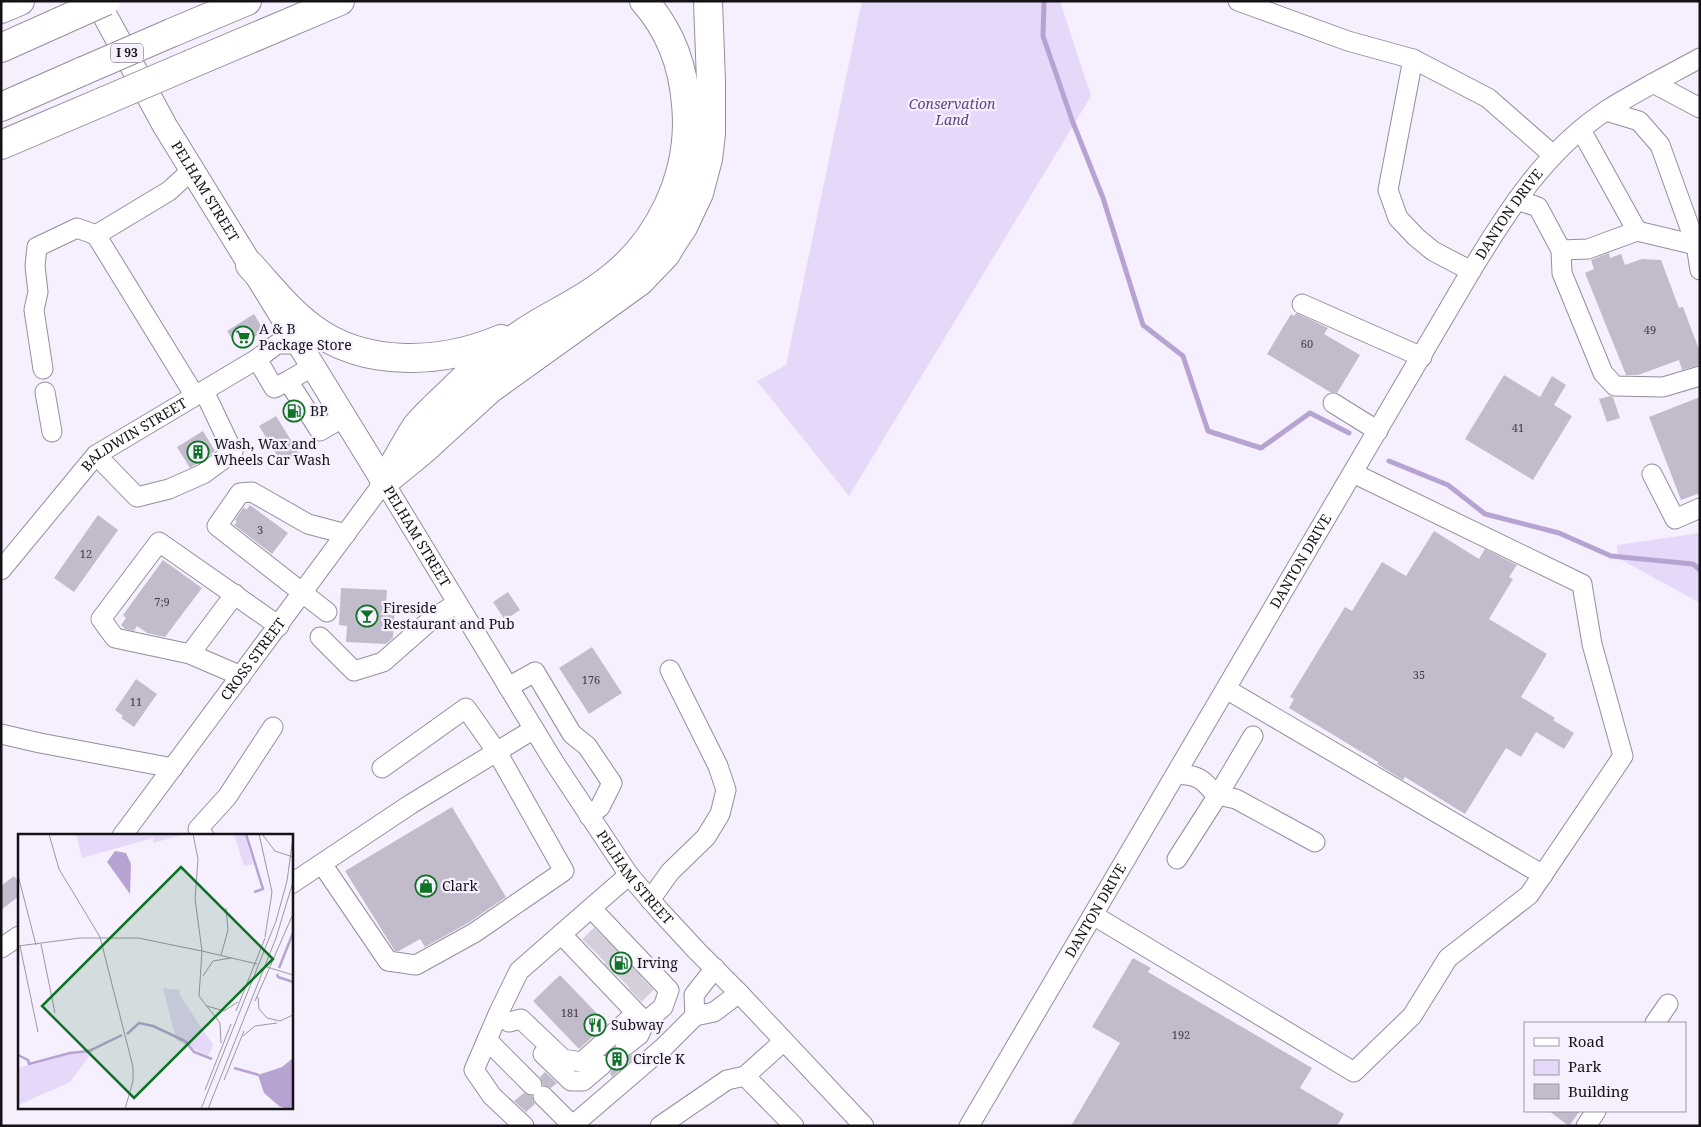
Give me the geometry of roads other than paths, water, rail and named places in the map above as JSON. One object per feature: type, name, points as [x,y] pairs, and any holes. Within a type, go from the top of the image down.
[{"type":"highway","points":[[1,10],[20,1]]},
{"type":"highway","points":[[1,48],[106,1]]},
{"type":"highway","name":"I 93","points":[[1,107],[247,1]]},
{"type":"highway","points":[[1,145],[340,1]]},
{"type":"highway","points":[[384,482],[417,425],[478,367],[535,325],[602,285],[620,271],[635,256],[661,220],[671,200],[684,157],[687,113],[685,90],[674,48],[665,29],[644,1]]},
{"type":"highway","points":[[384,482],[422,451],[490,389],[639,282],[666,254],[683,227],[699,193],[708,159],[711,134],[708,1]]},
{"type":"highway","points":[[250,264],[281,300],[312,328],[342,346],[384,356],[422,358],[472,350],[535,325]]},
{"type":"main road","name":"PELHAM STREET","points":[[97,1],[192,170],[384,482]]},
{"type":"street","points":[[1238,1],[1348,41],[1413,59],[1488,98],[1553,155]]},
{"type":"street","name":"DANTON DRIVE","points":[[969,1126],[1422,356],[1517,200],[1538,171],[1581,130],[1606,111],[1700,58]]},
{"type":"street","points":[[1413,59],[1388,190],[1398,218],[1416,237],[1433,251],[1472,272]]},
{"type":"street","points":[[1653,84],[1700,108]]},
{"type":"street","points":[[1606,111],[1639,121],[1660,145],[1698,246],[1700,270]]},
{"type":"street","points":[[1581,130],[1637,230]]},
{"type":"street","points":[[96,234],[169,191],[192,170]]},
{"type":"street","points":[[1517,200],[1538,207],[1561,250],[1562,273],[1603,373],[1615,386],[1663,387],[1700,376]]},
{"type":"street","points":[[43,369],[34,310],[38,292],[35,266],[36,247],[77,228],[96,234],[199,393],[233,452],[203,474],[169,489],[136,497],[96,455]]},
{"type":"street","points":[[1561,250],[1588,249],[1637,230],[1698,246]]},
{"type":"street","points":[[1302,304],[1422,356]]},
{"type":"street","name":"BALDWIN STREET","points":[[1,570],[96,455],[257,359],[278,344],[300,344]]},
{"type":"street","points":[[257,359],[274,388],[313,366]]},
{"type":"street","points":[[288,380],[320,431],[344,417]]},
{"type":"street","points":[[45,392],[52,432]]},
{"type":"street","points":[[1333,404],[1378,431]]},
{"type":"street","points":[[1093,915],[1354,1072],[1412,1016],[1448,958],[1529,895],[1623,756],[1592,644],[1582,584],[1353,473]]},
{"type":"street","points":[[1652,474],[1675,519],[1700,508]]},
{"type":"street","name":"CROSS STREET","points":[[124,834],[384,482]]},
{"type":"street","name":"PELHAM STREET","points":[[384,482],[534,729],[629,875],[697,951],[864,1126]]},
{"type":"street","points":[[327,612],[217,526],[240,493],[252,492],[308,524],[346,534]]},
{"type":"street","points":[[241,676],[190,654],[116,638],[102,619],[159,542],[279,626]]},
{"type":"street","points":[[190,654],[235,594]]},
{"type":"street","points":[[320,637],[354,671],[383,662],[432,619],[457,603]]},
{"type":"street","points":[[650,900],[670,872],[706,837],[720,814],[726,790],[718,766],[670,670]]},
{"type":"street","points":[[508,687],[535,672],[572,734],[587,746],[612,783],[600,807],[589,816]]},
{"type":"street","points":[[1226,689],[1543,875]]},
{"type":"street","points":[[322,864],[388,961],[416,965],[474,933],[564,871],[497,752],[466,708],[382,768]]},
{"type":"street","points":[[202,834],[198,829],[227,797],[272,727]]},
{"type":"street","points":[[292,883],[411,804],[534,729]]},
{"type":"street","points":[[1,734],[173,768]]},
{"type":"street","points":[[1178,859],[1215,793],[1253,736]]},
{"type":"street","points":[[1176,774],[1192,775],[1205,783],[1215,793],[1236,798],[1315,842]]},
{"type":"street","points":[[524,1126],[492,1096],[474,1070],[487,1040],[504,1017],[519,971],[629,875]]},
{"type":"street","points":[[591,908],[620,969],[639,1034],[625,1046]]},
{"type":"street","points":[[561,934],[620,969],[669,990],[663,1007]]},
{"type":"street","points":[[1,948],[18,937]]},
{"type":"street","points":[[689,1022],[694,995],[715,968]]},
{"type":"street","points":[[620,969],[663,1007],[689,1022]]},
{"type":"street","points":[[504,1017],[521,1019],[563,1058],[582,1062],[620,969]]},
{"type":"street","points":[[487,1040],[572,1126],[664,1047],[689,1022],[714,1012],[739,993]]},
{"type":"street","points":[[1656,1022],[1668,1004]]},
{"type":"street","points":[[504,1017],[571,1081],[583,1081],[602,1065]]},
{"type":"street","points":[[660,1126],[727,1080],[745,1076],[784,1041]]},
{"type":"street","points":[[745,1076],[794,1126]]},
{"type":"street","points":[[1586,1126],[1595,1112]]},
{"type":"waterway","points":[[1044,1],[1043,36],[1072,120],[1103,198],[1143,325],[1183,356],[1208,431],[1261,448],[1310,413],[1349,433]]},
{"type":"waterway","points":[[1389,461],[1448,485],[1485,514],[1559,533],[1611,556],[1693,564],[1700,570]]},
{"type":"tunnel","points":[[589,946],[601,934]]},
{"type":"tunnel","points":[[601,958],[613,946]]},
{"type":"tunnel","points":[[611,970],[624,957]]},
{"type":"tunnel","points":[[624,982],[636,970]]},
{"type":"tunnel","points":[[635,995],[647,983]]},
{"type":"tunnel","points":[[602,1065],[625,1046]]},
{"type":"place","name":"A & B Package Store","points":[[243,337]]},
{"type":"place","name":"BP","points":[[294,411]]},
{"type":"place","name":"Wash, Wax and Wheels Car Wash","points":[[198,452]]},
{"type":"place","name":"Fireside Restaurant and Pub","points":[[367,616]]},
{"type":"place","name":"Clark","points":[[426,886]]},
{"type":"place","name":"Irving","points":[[621,963]]},
{"type":"place","name":"Subway","points":[[595,1025]]},
{"type":"place","name":"Circle K","points":[[617,1059]]},
{"type":"park label","name":"Conservation Land","points":[[952,112]]}]
